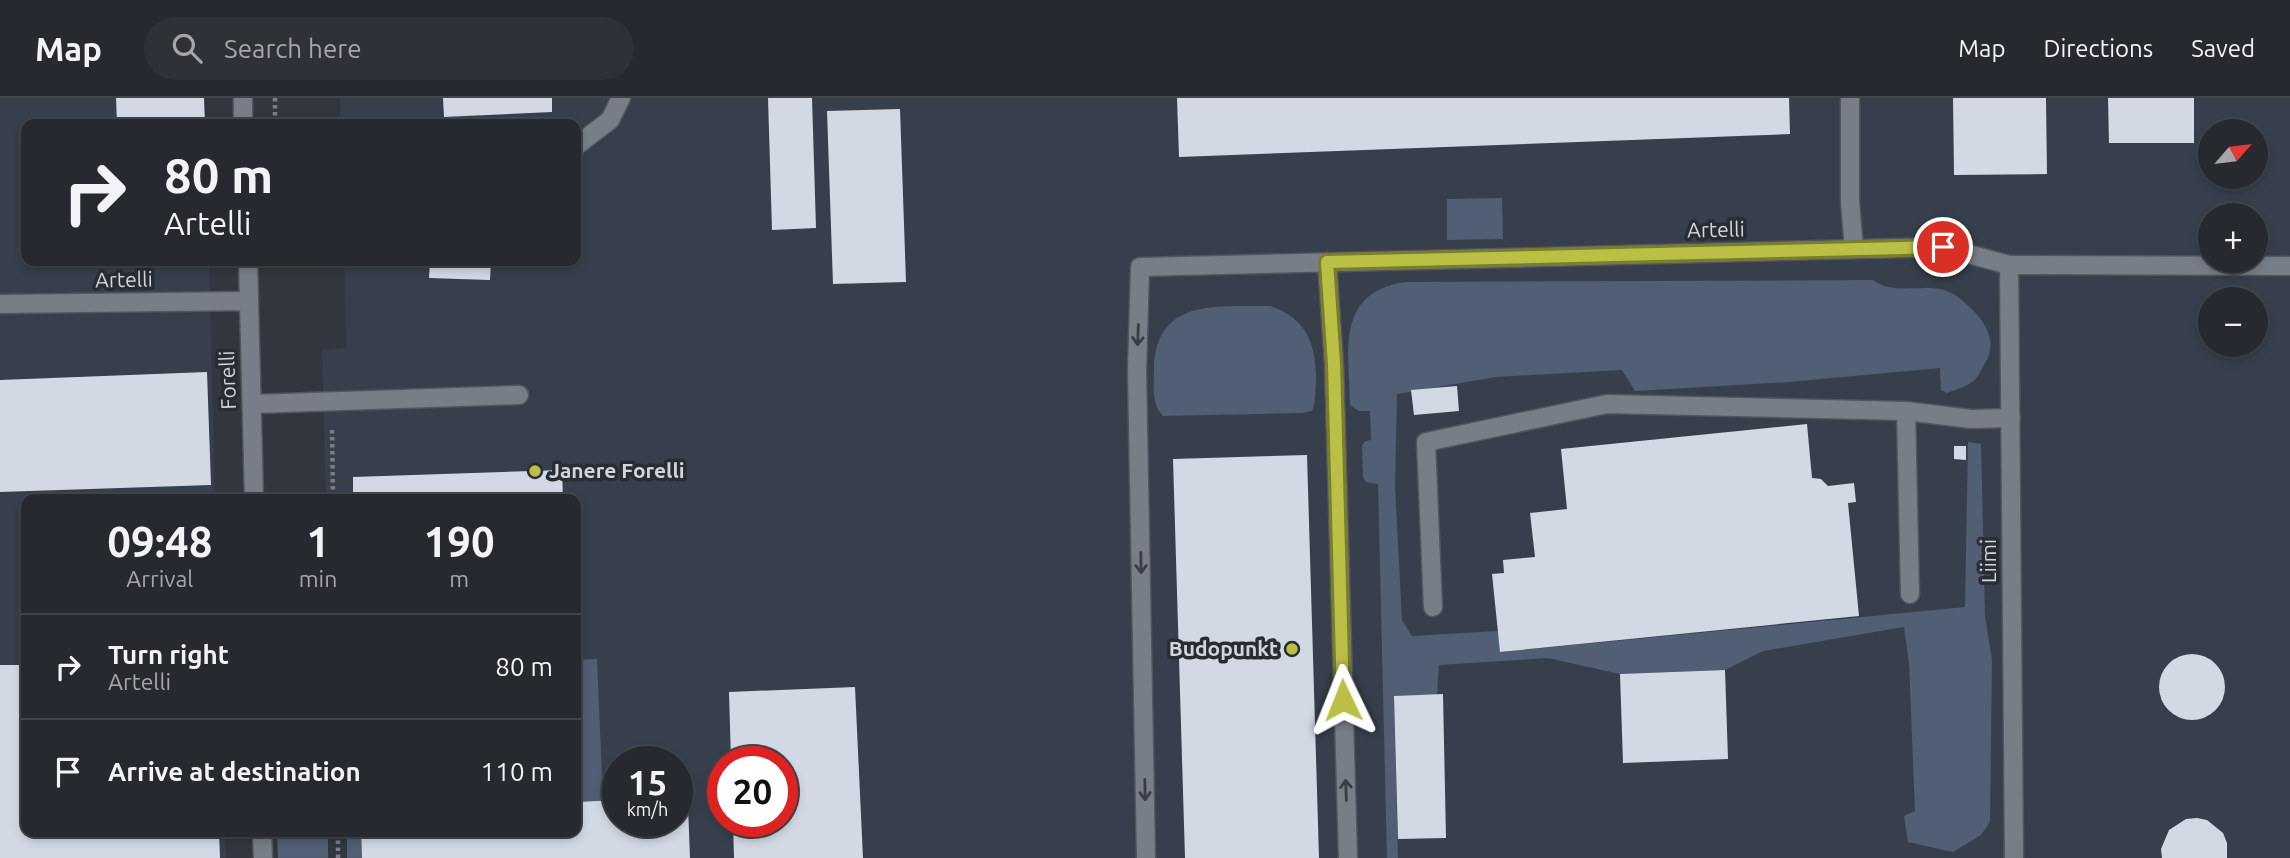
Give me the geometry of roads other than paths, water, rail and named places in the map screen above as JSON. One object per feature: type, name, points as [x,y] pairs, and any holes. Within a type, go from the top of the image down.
[{"type":"street","points":[[243,98],[243,119]]},
{"type":"street","points":[[581,142],[610,120],[621,98]]},
{"type":"street","points":[[1850,98],[1850,202],[1854,249]]},
{"type":"street","name":"Artelli","points":[[1146,858],[1137,371],[1140,267],[1943,247],[2009,265],[2290,266]]},
{"type":"street","points":[[1327,262],[1334,364],[1348,858]]},
{"type":"street","name":"Liimi","points":[[2009,265],[2014,858]]},
{"type":"street","name":"Forelli","points":[[248,266],[254,494]]},
{"type":"street","name":"Artelli","points":[[0,304],[249,301]]},
{"type":"street","points":[[252,404],[519,395]]},
{"type":"street","points":[[1433,607],[1426,442],[1607,404],[1906,411],[1971,419],[2011,418]]},
{"type":"street","points":[[1906,411],[1910,594]]},
{"type":"street","points":[[262,837],[263,858]]},
{"type":"place","name":"Janere Forelli","points":[[535,471]]},
{"type":"place","name":"Budopunkt","points":[[1292,649]]}]
